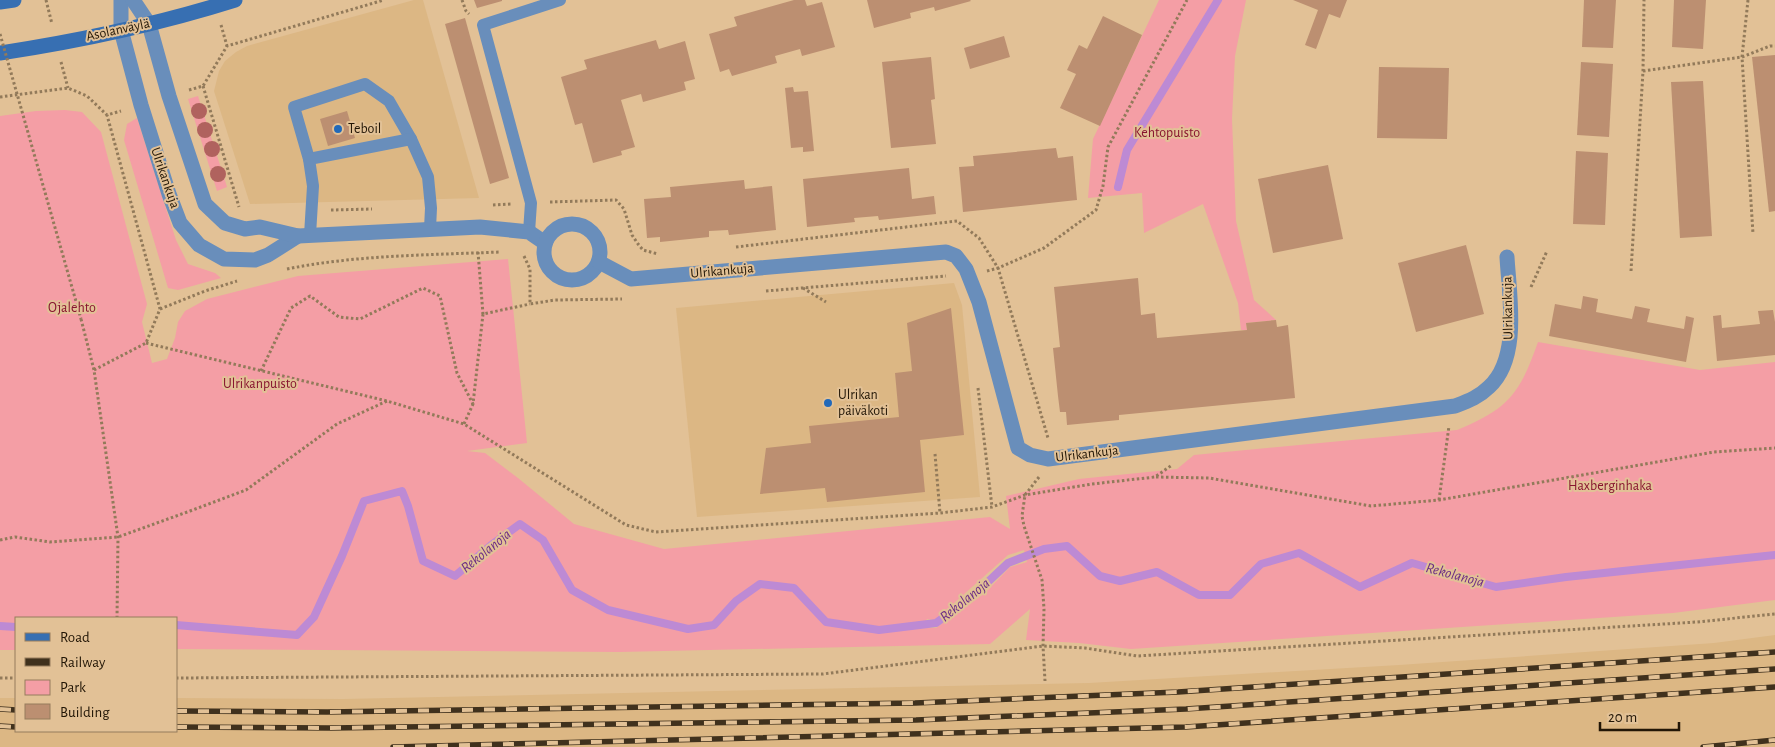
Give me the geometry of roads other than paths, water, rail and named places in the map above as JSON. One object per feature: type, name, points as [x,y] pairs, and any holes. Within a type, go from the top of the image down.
[{"type":"main road","points":[[0,2],[14,0]]},
{"type":"main road","name":"Asolanväylä","points":[[0,53],[56,44],[149,24],[235,0]]},
{"type":"street","name":"Ulrikankuja","points":[[121,0],[121,30],[141,104],[180,223],[199,245],[224,259],[255,260],[304,236]]},
{"type":"street","name":"Ulrikankuja","points":[[133,0],[149,24],[169,96],[205,204],[225,222],[245,229],[260,227],[304,236],[480,227],[529,232],[545,243]]},
{"type":"street","points":[[564,224],[582,225],[596,235],[600,244],[600,262],[588,276],[578,280],[560,278],[548,267],[545,259],[545,243],[549,235],[564,224]]},
{"type":"street","name":"Ulrikankuja","points":[[600,262],[631,279],[952,253],[959,259],[969,275],[979,302],[1018,448],[1030,455],[1048,459],[1455,406],[1468,401],[1491,386],[1502,369],[1509,347],[1511,324],[1507,256]]},
{"type":"lane","points":[[529,232],[531,203],[483,25],[560,0]]},
{"type":"lane","points":[[304,236],[311,210],[313,186],[309,159],[294,107],[365,84],[389,100],[411,139],[428,177],[431,208],[430,229]]},
{"type":"lane","points":[[309,159],[411,139]]},
{"type":"waterway","points":[[1118,187],[1127,150],[1218,0]]},
{"type":"waterway","name":"Rekolanoja","points":[[178,625],[297,635],[314,617],[342,556],[364,501],[402,491],[423,561],[455,576],[490,546],[520,524],[543,540],[572,590],[608,610],[688,629],[714,625],[736,601],[760,584],[794,588],[826,622],[879,630],[936,623],[973,596],[1008,563],[1044,549],[1067,546],[1100,576],[1120,581],[1157,572],[1199,595],[1230,595],[1261,564],[1299,553],[1360,587],[1412,563],[1496,587],[1566,577],[1775,555]]},
{"type":"waterway","name":"Rekolanoja","points":[[0,626],[15,627]]},
{"type":"railway","points":[[178,711],[327,712],[915,703],[1178,692],[1775,652]]},
{"type":"railway","points":[[178,727],[331,728],[916,720],[1186,709],[1775,669]]},
{"type":"railway","points":[[393,747],[1186,727],[1775,687]]},
{"type":"railway","points":[[0,709],[15,710]]},
{"type":"railway","points":[[0,726],[15,727]]},
{"type":"railway","points":[[1703,747],[1775,740]]},
{"type":"place","name":"Teboil","points":[[338,129]]},
{"type":"place","name":"Ulrikan päiväkoti","points":[[828,403]]},
{"type":"park label","name":"Kehtopuisto","points":[[1167,133]]},
{"type":"park label","name":"Ojalehto","points":[[72,308]]},
{"type":"park label","name":"Ulrikanpuisto","points":[[260,384]]},
{"type":"park label","name":"Haxberginhaka","points":[[1610,486]]}]
